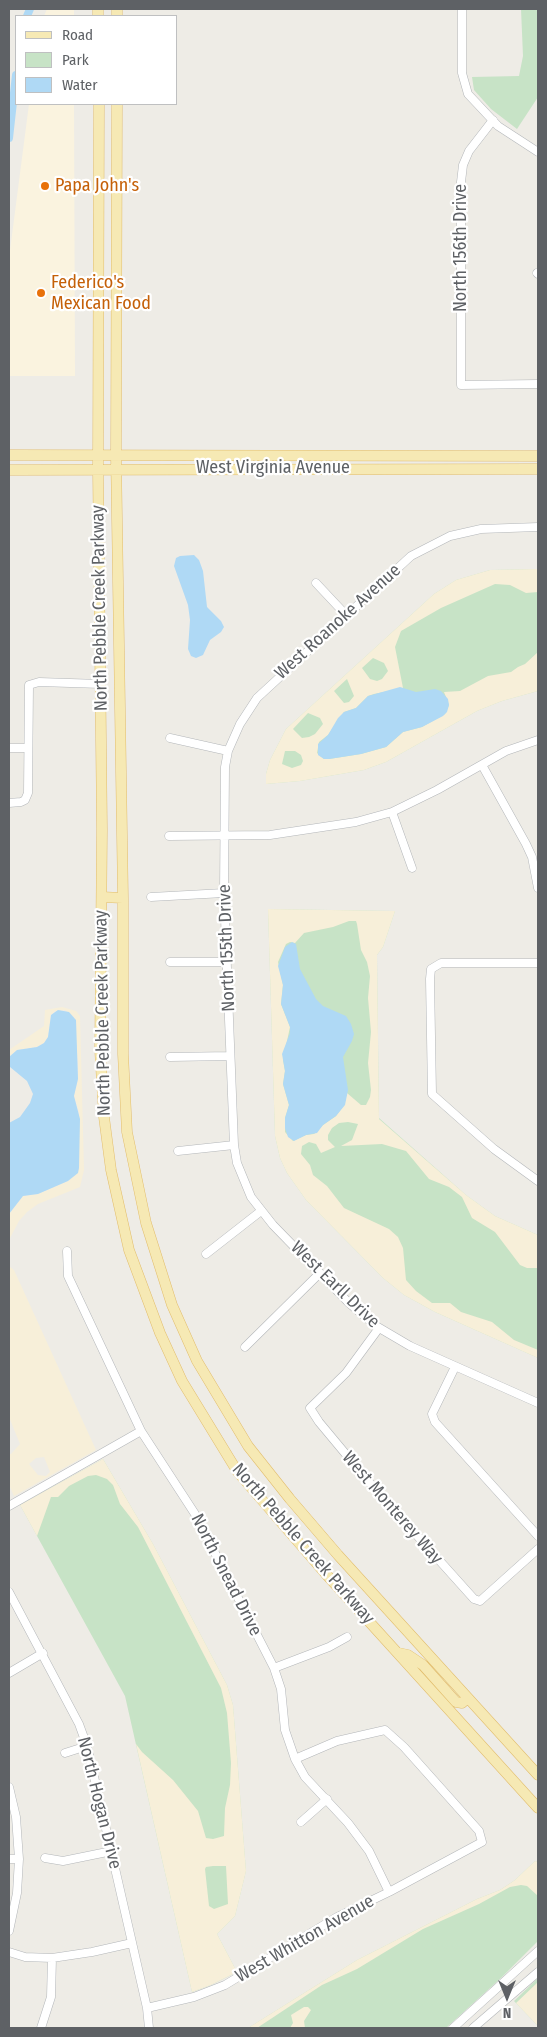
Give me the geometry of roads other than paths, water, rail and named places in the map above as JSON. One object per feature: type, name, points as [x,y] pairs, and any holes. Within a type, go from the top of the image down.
[{"type":"main road","name":"North Pebble Creek Parkway","points":[[99,105],[98,470],[102,897],[100,1050],[106,1136],[111,1170],[130,1250],[160,1333],[182,1381],[237,1471],[276,1518],[538,1808]]},
{"type":"main road","name":"North Pebble Creek Parkway","points":[[117,105],[116,469],[123,898],[123,1054],[128,1132],[146,1223],[172,1305],[197,1360],[248,1446],[320,1534],[538,1775]]},
{"type":"main road","name":"West Virginia Avenue","points":[[9,455],[538,456]]},
{"type":"main road","name":"West Virginia Avenue","points":[[9,470],[538,469]]},
{"type":"main road","points":[[101,684],[120,684]]},
{"type":"main road","points":[[102,897],[123,898]]},
{"type":"main road","points":[[398,1653],[408,1655],[422,1665],[456,1702],[462,1703],[468,1698]]},
{"type":"street","points":[[462,9],[462,73],[468,94],[495,123],[538,152]]},
{"type":"street","name":"North 156th Drive","points":[[495,123],[469,151],[462,173],[460,199],[461,385],[538,384]]},
{"type":"street","name":"West Roanoke Avenue","points":[[228,751],[240,724],[257,698],[411,556],[443,539],[481,529],[538,527]]},
{"type":"street","points":[[316,582],[346,615]]},
{"type":"street","points":[[9,803],[25,800],[28,793],[29,685],[38,682],[101,684]]},
{"type":"street","points":[[170,738],[228,751]]},
{"type":"street","points":[[169,836],[281,834],[356,822],[392,812],[506,751],[538,740]]},
{"type":"street","points":[[9,748],[28,748]]},
{"type":"street","name":"North 155th Drive","points":[[228,751],[225,767],[224,893],[234,1145]]},
{"type":"street","points":[[482,765],[526,844],[535,856],[538,888]]},
{"type":"street","points":[[392,812],[412,868]]},
{"type":"street","points":[[151,897],[224,893]]},
{"type":"street","points":[[170,962],[227,962]]},
{"type":"street","points":[[537,1177],[494,1148],[432,1094],[431,969],[440,963],[538,963]]},
{"type":"street","points":[[170,1057],[230,1056]]},
{"type":"street","points":[[178,1151],[234,1145]]},
{"type":"street","name":"West Earll Drive","points":[[234,1145],[237,1163],[244,1181],[260,1211],[349,1303],[378,1328],[392,1337],[538,1403]]},
{"type":"street","points":[[206,1254],[260,1211]]},
{"type":"street","name":"North Snead Drive","points":[[67,1251],[68,1276],[141,1431],[195,1514],[274,1668],[281,1689],[286,1730],[295,1759],[305,1777],[327,1799],[369,1851],[389,1892]]},
{"type":"street","points":[[245,1347],[320,1273]]},
{"type":"street","name":"West Monterey Way","points":[[378,1328],[346,1373],[310,1408],[329,1435],[474,1599],[480,1601],[538,1549]]},
{"type":"street","points":[[455,1366],[432,1414],[435,1422],[538,1536]]},
{"type":"street","points":[[9,1506],[141,1431]]},
{"type":"street","name":"North Hogan Drive","points":[[9,1592],[79,1724],[87,1746],[147,2008],[149,2028]]},
{"type":"street","points":[[274,1668],[329,1647],[347,1637]]},
{"type":"street","points":[[9,1674],[43,1653]]},
{"type":"street","name":"West Whitton Avenue","points":[[147,2008],[194,1997],[225,1984],[337,1917],[389,1892],[482,1842],[479,1831],[404,1747],[385,1730],[337,1741],[295,1759]]},
{"type":"street","points":[[65,1753],[87,1746]]},
{"type":"street","points":[[9,1787],[16,1817],[19,1859],[17,1893],[9,1931]]},
{"type":"street","points":[[301,1822],[327,1799]]},
{"type":"street","points":[[45,1858],[63,1861],[112,1851]]},
{"type":"street","points":[[9,1859],[19,1859]]},
{"type":"street","points":[[9,1952],[25,1957],[52,1958],[132,1943]]},
{"type":"street","points":[[453,2028],[538,1951]]},
{"type":"street","points":[[41,2028],[50,1997],[52,1958]]},
{"type":"street","points":[[473,2028],[538,1972]]},
{"type":"water","points":[[194,555],[199,560],[203,571],[207,607],[221,621],[224,627],[221,632],[210,640],[203,655],[196,658],[191,656],[188,649],[190,620],[188,605],[174,566],[176,558]]},
{"type":"water","points":[[400,687],[416,692],[435,689],[441,691],[448,699],[447,712],[422,727],[403,732],[386,747],[361,754],[329,759],[324,759],[318,755],[318,744],[328,735],[344,712],[356,708],[368,696]]},
{"type":"water","points":[[292,942],[296,944],[300,969],[316,999],[323,1006],[346,1016],[354,1034],[343,1057],[348,1090],[345,1105],[317,1133],[306,1135],[294,1141],[288,1137],[285,1128],[285,1118],[289,1105],[283,1084],[285,1071],[282,1054],[290,1033],[290,1027],[281,1004],[283,985],[278,966],[285,947]]},
{"type":"water","points":[[58,1010],[69,1012],[76,1020],[78,1079],[74,1096],[80,1119],[78,1173],[68,1181],[38,1194],[23,1196],[9,1214],[9,1123],[20,1117],[30,1103],[33,1094],[27,1081],[10,1067],[9,1057],[17,1050],[37,1047],[44,1043],[48,1037],[51,1015]]},
{"type":"waterway","points":[[27,15],[30,9]]},
{"type":"waterway","points":[[9,138],[15,84]]},
{"type":"place","name":"Papa John's","points":[[45,186]]},
{"type":"place","name":"Federico's Mexican Food","points":[[41,293]]}]
